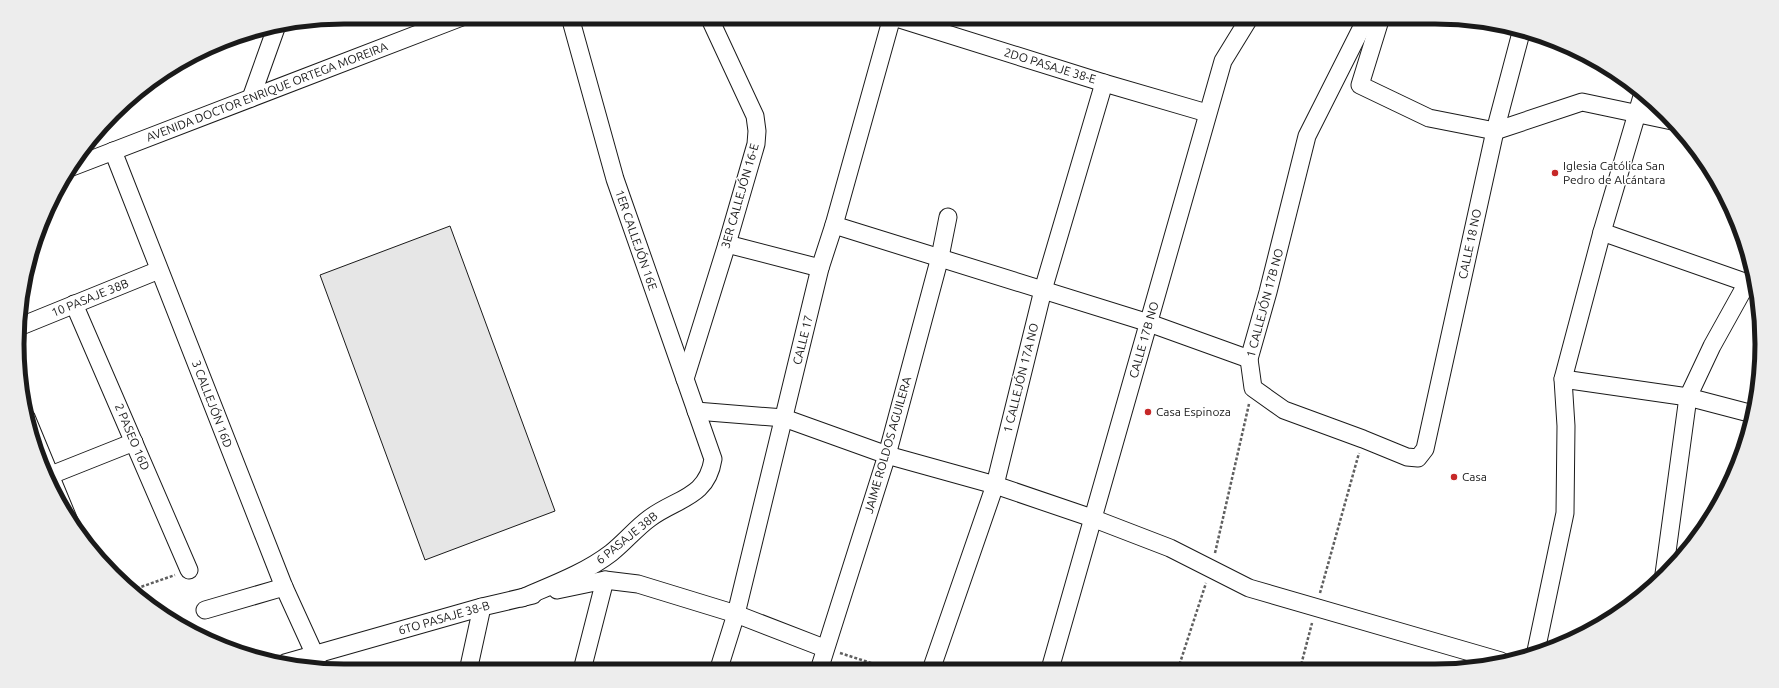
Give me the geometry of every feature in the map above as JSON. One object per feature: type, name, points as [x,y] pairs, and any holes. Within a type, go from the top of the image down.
[{"type":"street","name":"AVENIDA DOCTOR ENRIQUE ORTEGA MOREIRA","points":[[79,164],[444,24]]},
{"type":"street","name":"1ER CALLEJÓN 16E","points":[[572,24],[616,179],[712,459]]},
{"type":"street","name":"3ER CALLEJÓN 16-E","points":[[685,379],[727,244],[756,144],[757,131],[755,116],[712,24]]},
{"type":"street","name":"CALLE 17","points":[[720,664],[736,614],[820,268],[834,225],[890,24]]},
{"type":"street","name":"2DO PASAJE 38-E","points":[[914,24],[1104,83],[1207,112]]},
{"type":"street","name":"CALLE 17B NO","points":[[1051,664],[1149,323],[1207,112],[1223,61],[1246,24]]},
{"type":"street","name":"1 CALLEJÓN 17B NO","points":[[1253,388],[1249,359],[1268,292],[1307,136],[1363,24]]},
{"type":"street","points":[[1379,24],[1360,85],[1429,118],[1495,131],[1582,102],[1662,119]]},
{"type":"street","points":[[251,98],[275,32]]},
{"type":"street","name":"CALLE 18 NO","points":[[1363,439],[1407,457],[1418,458],[1425,449],[1495,131],[1520,36]]},
{"type":"street","name":"1 CALLEJÓN 17A NO","points":[[934,664],[995,485],[1043,290],[1104,83]]},
{"type":"street","points":[[1537,647],[1565,513],[1566,426],[1563,379],[1602,232],[1641,99]]},
{"type":"street","name":"3 CALLEJÓN 16D","points":[[113,151],[284,587],[317,661]]},
{"type":"street","name":"JAIME ROLDOS AGUILERA","points":[[820,664],[824,648],[887,455],[940,257],[948,217]]},
{"type":"street","points":[[834,225],[1149,323],[1249,359]]},
{"type":"street","points":[[1602,232],[1749,284]]},
{"type":"street","points":[[727,244],[820,268]]},
{"type":"street","name":"10 PASAJE 38B","points":[[25,324],[159,270]]},
{"type":"street","points":[[1665,566],[1688,397],[1712,346],[1750,287]]},
{"type":"street","name":"2 PASEO 16D","points":[[74,304],[189,570]]},
{"type":"street","points":[[1563,379],[1688,397],[1747,413]]},
{"type":"street","points":[[1253,388],[1284,410],[1363,439]]},
{"type":"street","points":[[696,411],[784,418],[887,455],[995,485],[1092,518],[1170,548],[1248,588],[1316,606],[1493,659]]},
{"type":"street","points":[[52,475],[134,442]]},
{"type":"street","name":"6 PASAJE 38B","points":[[522,598],[594,564],[612,552],[652,516],[692,494],[704,484],[711,472],[712,459]]},
{"type":"street","points":[[584,664],[605,580]]},
{"type":"street","name":"6TO PASAJE 38-B","points":[[317,661],[482,607],[605,580],[638,584],[736,614],[824,648]]},
{"type":"street","points":[[205,610],[284,587]]},
{"type":"street","points":[[470,664],[482,607]]},
{"type":"path","points":[[1180,664],[1211,570],[1253,388]]},
{"type":"path","points":[[1301,664],[1363,439]]},
{"type":"path","points":[[137,588],[189,570]]},
{"type":"path","points":[[824,648],[874,664]]},
{"type":"building","points":[[450,226],[555,511],[425,560],[320,275]]},
{"type":"place","name":"Iglesia Católica San Pedro de Alcántara","points":[[1555,173]]},
{"type":"place","name":"Casa Espinoza","points":[[1148,412]]},
{"type":"place","name":"Casa","points":[[1454,477]]}]
